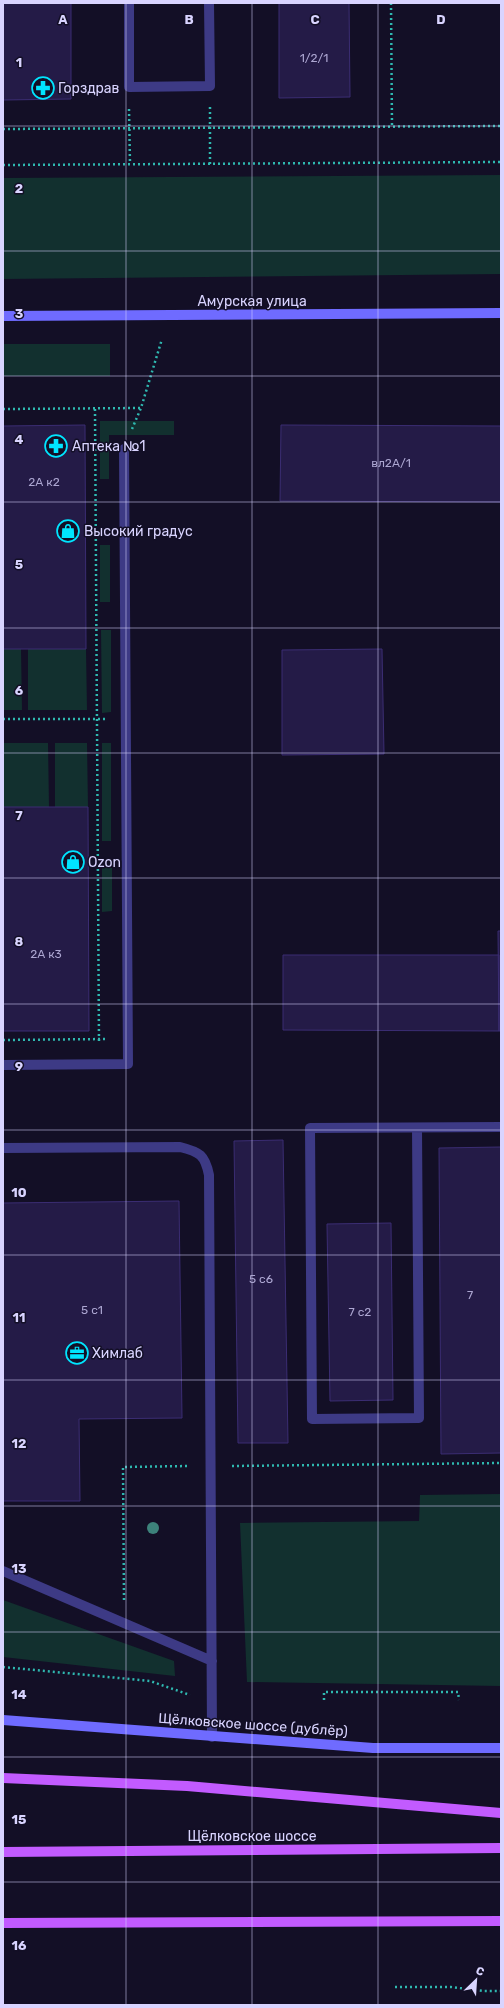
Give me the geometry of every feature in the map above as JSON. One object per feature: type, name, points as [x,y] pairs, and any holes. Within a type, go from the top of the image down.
[{"type":"main road","points":[[3,1778],[187,1786],[501,1813]]},
{"type":"main road","name":"Щёлковское шоссе","points":[[3,1852],[501,1848]]},
{"type":"main road","points":[[3,1923],[501,1921]]},
{"type":"street","name":"Амурская улица","points":[[3,316],[501,313]]},
{"type":"street","name":"Щёлковское шоссе (дублёр)","points":[[3,1720],[126,1728],[212,1737],[373,1748],[501,1748]]},
{"type":"lane","points":[[129,3],[129,87],[210,86],[209,3]]},
{"type":"lane","points":[[3,1065],[128,1064],[124,449]]},
{"type":"lane","points":[[417,1128],[419,1418],[312,1420],[310,1128],[501,1127]]},
{"type":"lane","points":[[3,1148],[180,1148],[195,1150],[206,1160],[209,1175],[212,1737]]},
{"type":"lane","points":[[3,1571],[212,1661]]},
{"type":"path","points":[[391,3],[392,127]]},
{"type":"path","points":[[210,86],[210,164]]},
{"type":"path","points":[[129,87],[130,164]]},
{"type":"path","points":[[3,129],[501,126]]},
{"type":"path","points":[[3,165],[501,162]]},
{"type":"path","points":[[124,449],[141,408],[162,339]]},
{"type":"path","points":[[3,409],[141,408]]},
{"type":"path","points":[[95,409],[99,1064]]},
{"type":"path","points":[[3,719],[126,719]]},
{"type":"path","points":[[3,1040],[128,1039]]},
{"type":"path","points":[[124,1623],[123,1467],[501,1463]]},
{"type":"path","points":[[3,1667],[150,1681],[212,1702]]},
{"type":"path","points":[[324,1700],[324,1692],[458,1692],[459,1700]]},
{"type":"path","points":[[395,1987],[451,1987],[483,1991],[501,1991]]},
{"type":"green space","points":[[501,175],[501,274],[3,279],[3,178]]},
{"type":"green space","points":[[3,344],[110,344],[110,376],[3,376]]},
{"type":"green space","points":[[100,421],[174,421],[174,435],[109,435],[109,479],[100,479]]},
{"type":"green space","points":[[100,545],[110,545],[110,602],[100,602]]},
{"type":"green space","points":[[101,630],[111,630],[111,712],[102,713]]},
{"type":"green space","points":[[3,649],[21,649],[22,710],[3,710]]},
{"type":"green space","points":[[28,649],[86,649],[87,710],[28,710]]},
{"type":"green space","points":[[3,743],[48,743],[49,807],[3,807]]},
{"type":"green space","points":[[55,743],[87,743],[88,807],[55,807]]},
{"type":"green space","points":[[102,743],[111,743],[111,841],[102,841]]},
{"type":"green space","points":[[102,868],[112,868],[112,911],[102,912]]},
{"type":"green space","points":[[501,1494],[501,1686],[247,1682],[240,1523],[419,1521],[420,1495]]},
{"type":"green space","points":[[3,1600],[174,1661],[175,1676],[3,1657]]},
{"type":"building","points":[[3,3],[71,3],[71,99],[3,100]]},
{"type":"building","points":[[279,3],[349,3],[350,97],[279,98]]},
{"type":"building","points":[[85,425],[86,649],[3,649],[3,426]]},
{"type":"building","points":[[281,425],[501,426],[501,502],[280,501]]},
{"type":"building","points":[[382,649],[384,754],[282,755],[282,650]]},
{"type":"building","points":[[3,807],[88,807],[89,1031],[3,1031]]},
{"type":"building","points":[[498,931],[501,931],[501,1031],[499,1031]]},
{"type":"building","points":[[283,955],[499,955],[499,1031],[283,1030]]},
{"type":"building","points":[[283,1140],[288,1443],[238,1443],[234,1141]]},
{"type":"building","points":[[501,1147],[501,1453],[441,1454],[439,1148]]},
{"type":"building","points":[[179,1201],[182,1418],[79,1419],[80,1501],[3,1501],[3,1203]]},
{"type":"building","points":[[391,1223],[393,1400],[330,1401],[327,1224]]},
{"type":"place","name":"Горздрав","points":[[43,88]]},
{"type":"place","name":"Аптека №1","points":[[56,446]]},
{"type":"place","name":"Высокий градус","points":[[68,531]]},
{"type":"place","name":"Ozon","points":[[73,862]]},
{"type":"place","name":"Химлаб","points":[[77,1353]]}]
